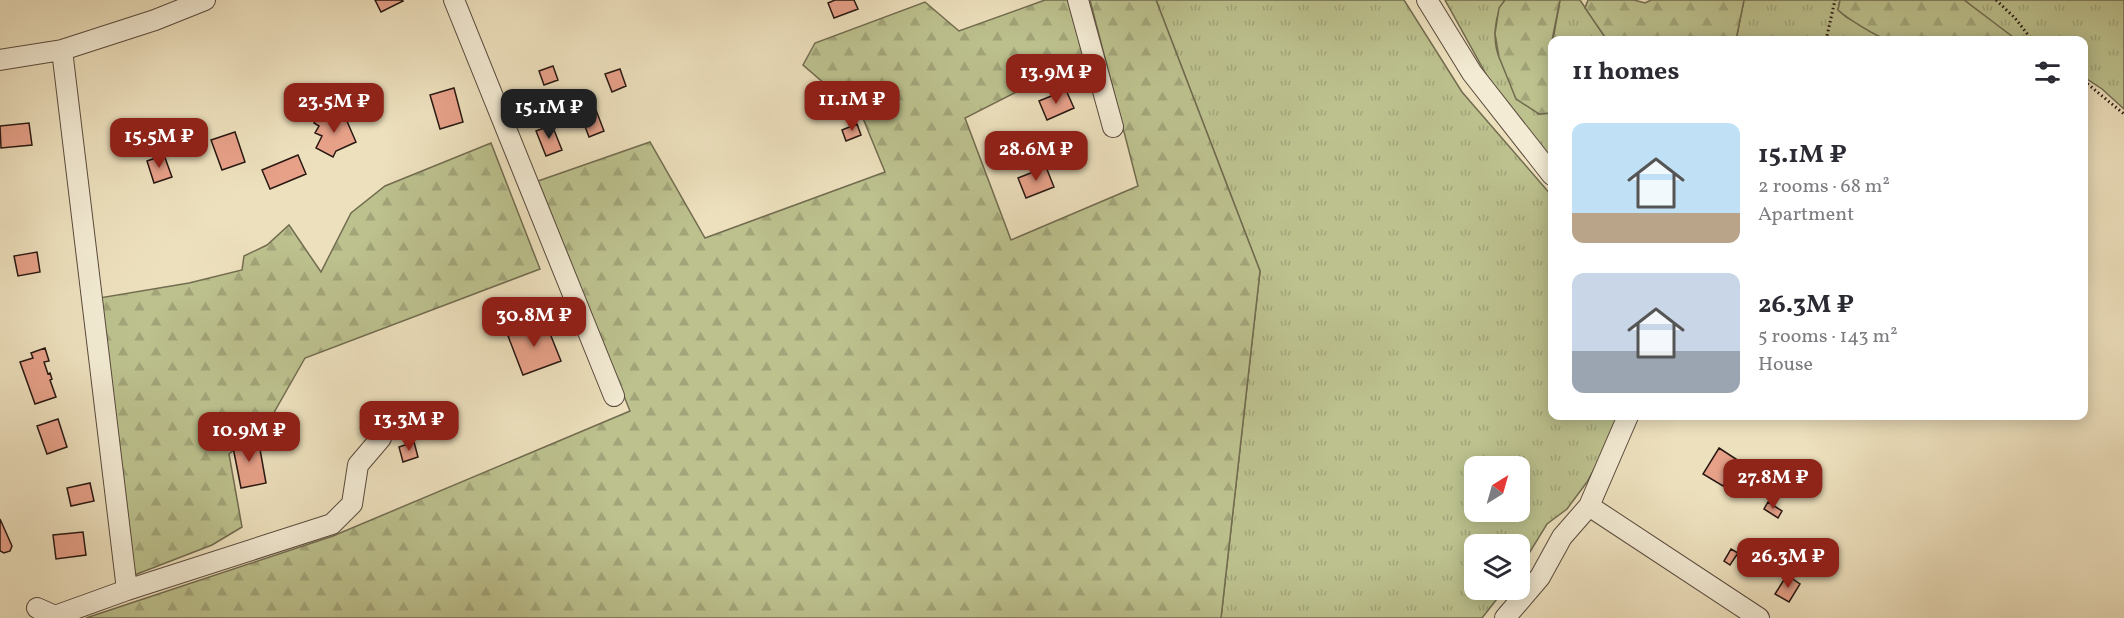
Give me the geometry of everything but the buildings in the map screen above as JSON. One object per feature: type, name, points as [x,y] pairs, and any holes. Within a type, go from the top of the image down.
[{"type":"street","points":[[0,60],[62,51],[156,20],[205,0]]},
{"type":"street","points":[[454,0],[614,396]]},
{"type":"street","points":[[1078,0],[1113,127]]},
{"type":"street","points":[[1427,0],[1472,73],[1548,170]]},
{"type":"street","points":[[62,51],[127,590]]},
{"type":"street","points":[[1505,618],[1540,577],[1562,537],[1589,506],[1626,420]]},
{"type":"street","points":[[37,608],[55,616],[127,590],[332,524],[352,504],[358,465],[381,438]]},
{"type":"street","points":[[1589,506],[1759,618]]},
{"type":"path","points":[[1827,36],[1835,0]]},
{"type":"path","points":[[1996,0],[2015,18],[2029,36]]},
{"type":"path","points":[[2088,84],[2124,114]]},
{"type":"green space","points":[[1045,0],[1070,0],[1089,55],[965,118],[1011,240],[1138,186],[1090,0],[1156,0],[1260,271],[1221,618],[86,618],[333,536],[630,411],[538,181],[650,142],[705,238],[885,172],[862,116],[803,65],[815,43],[925,2],[959,31]]},
{"type":"green space","points":[[1156,0],[1404,0],[1462,92],[1548,191],[1548,420],[1617,420],[1587,482],[1567,509],[1547,524],[1530,552],[1530,534],[1464,534],[1464,600],[1496,600],[1482,618],[1221,618],[1260,271]]},
{"type":"green space","points":[[1445,0],[1505,0],[1496,21],[1497,52],[1508,73],[1538,114],[1548,113],[1548,154],[1492,85]]},
{"type":"green space","points":[[1505,0],[1560,0],[1553,36],[1548,36],[1548,113],[1539,114],[1516,99],[1499,57],[1495,34],[1499,8]]},
{"type":"green space","points":[[1560,0],[1580,0],[1604,36],[1554,36]]},
{"type":"green space","points":[[1588,0],[1634,0],[1645,3],[1651,0],[1744,0],[1737,36],[1604,36],[1585,8]]},
{"type":"green space","points":[[1744,0],[1840,0],[1838,10],[1879,36],[1737,36]]},
{"type":"green space","points":[[1840,0],[1964,0],[2012,36],[1879,36],[1838,10]]},
{"type":"green space","points":[[1964,0],[2124,0],[2124,109],[2088,80],[2088,36],[2010,36]]},
{"type":"green space","points":[[491,143],[540,269],[305,358],[268,423],[229,454],[242,527],[212,545],[132,576],[99,298],[189,283],[242,270],[244,256],[267,245],[289,225],[321,272],[351,213],[385,186]]}]
